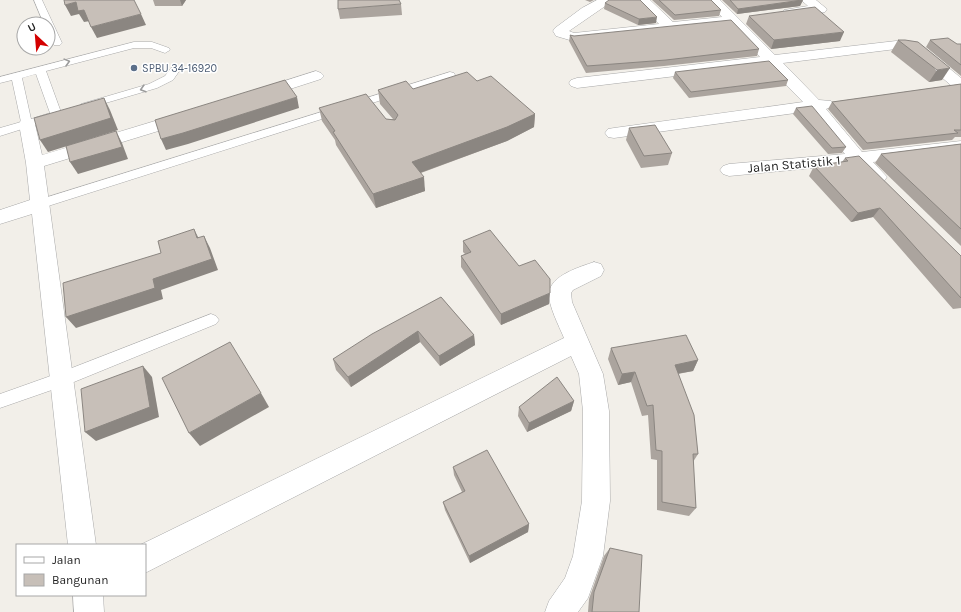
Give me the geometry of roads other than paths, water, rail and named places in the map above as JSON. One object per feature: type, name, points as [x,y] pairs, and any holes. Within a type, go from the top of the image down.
[{"type":"street","points":[[607,0],[581,15],[560,31],[560,33],[573,36],[740,19]]},
{"type":"street","points":[[642,0],[669,26]]},
{"type":"street","points":[[713,0],[740,19],[771,60],[815,106],[858,158],[891,190]]},
{"type":"street","points":[[777,15],[820,10],[808,0]]},
{"type":"street","points":[[577,83],[870,48],[908,46],[917,50],[960,84]]},
{"type":"street","points":[[248,97],[316,76]]},
{"type":"street","points":[[936,88],[960,84]]},
{"type":"street","points":[[614,133],[838,102]]},
{"type":"street","points":[[35,163],[202,111]]},
{"type":"street","points":[[27,124],[35,163],[35,206],[56,381],[82,544]]},
{"type":"street","name":"Jalan Statistik 1","points":[[729,170],[858,158],[961,146]]},
{"type":"street","points":[[0,216],[35,206]]},
{"type":"street","points":[[560,612],[577,587],[588,556],[596,501],[596,410],[591,374],[576,342],[561,302],[560,292],[564,284],[594,270]]},
{"type":"street","points":[[146,557],[576,342]]},
{"type":"street","points":[[88,596],[89,612]]},
{"type":"lane","points":[[38,0],[57,43]]},
{"type":"lane","points":[[0,80],[134,45],[152,45],[165,50]]},
{"type":"lane","points":[[0,132],[59,114],[40,69]]},
{"type":"lane","points":[[78,108],[153,86],[169,78],[175,70]]},
{"type":"lane","points":[[35,206],[373,104],[450,75]]},
{"type":"lane","points":[[16,76],[27,124]]},
{"type":"lane","points":[[0,400],[56,381],[211,320]]},
{"type":"place","name":"SPBU 34-16920","points":[[134,68]]}]
